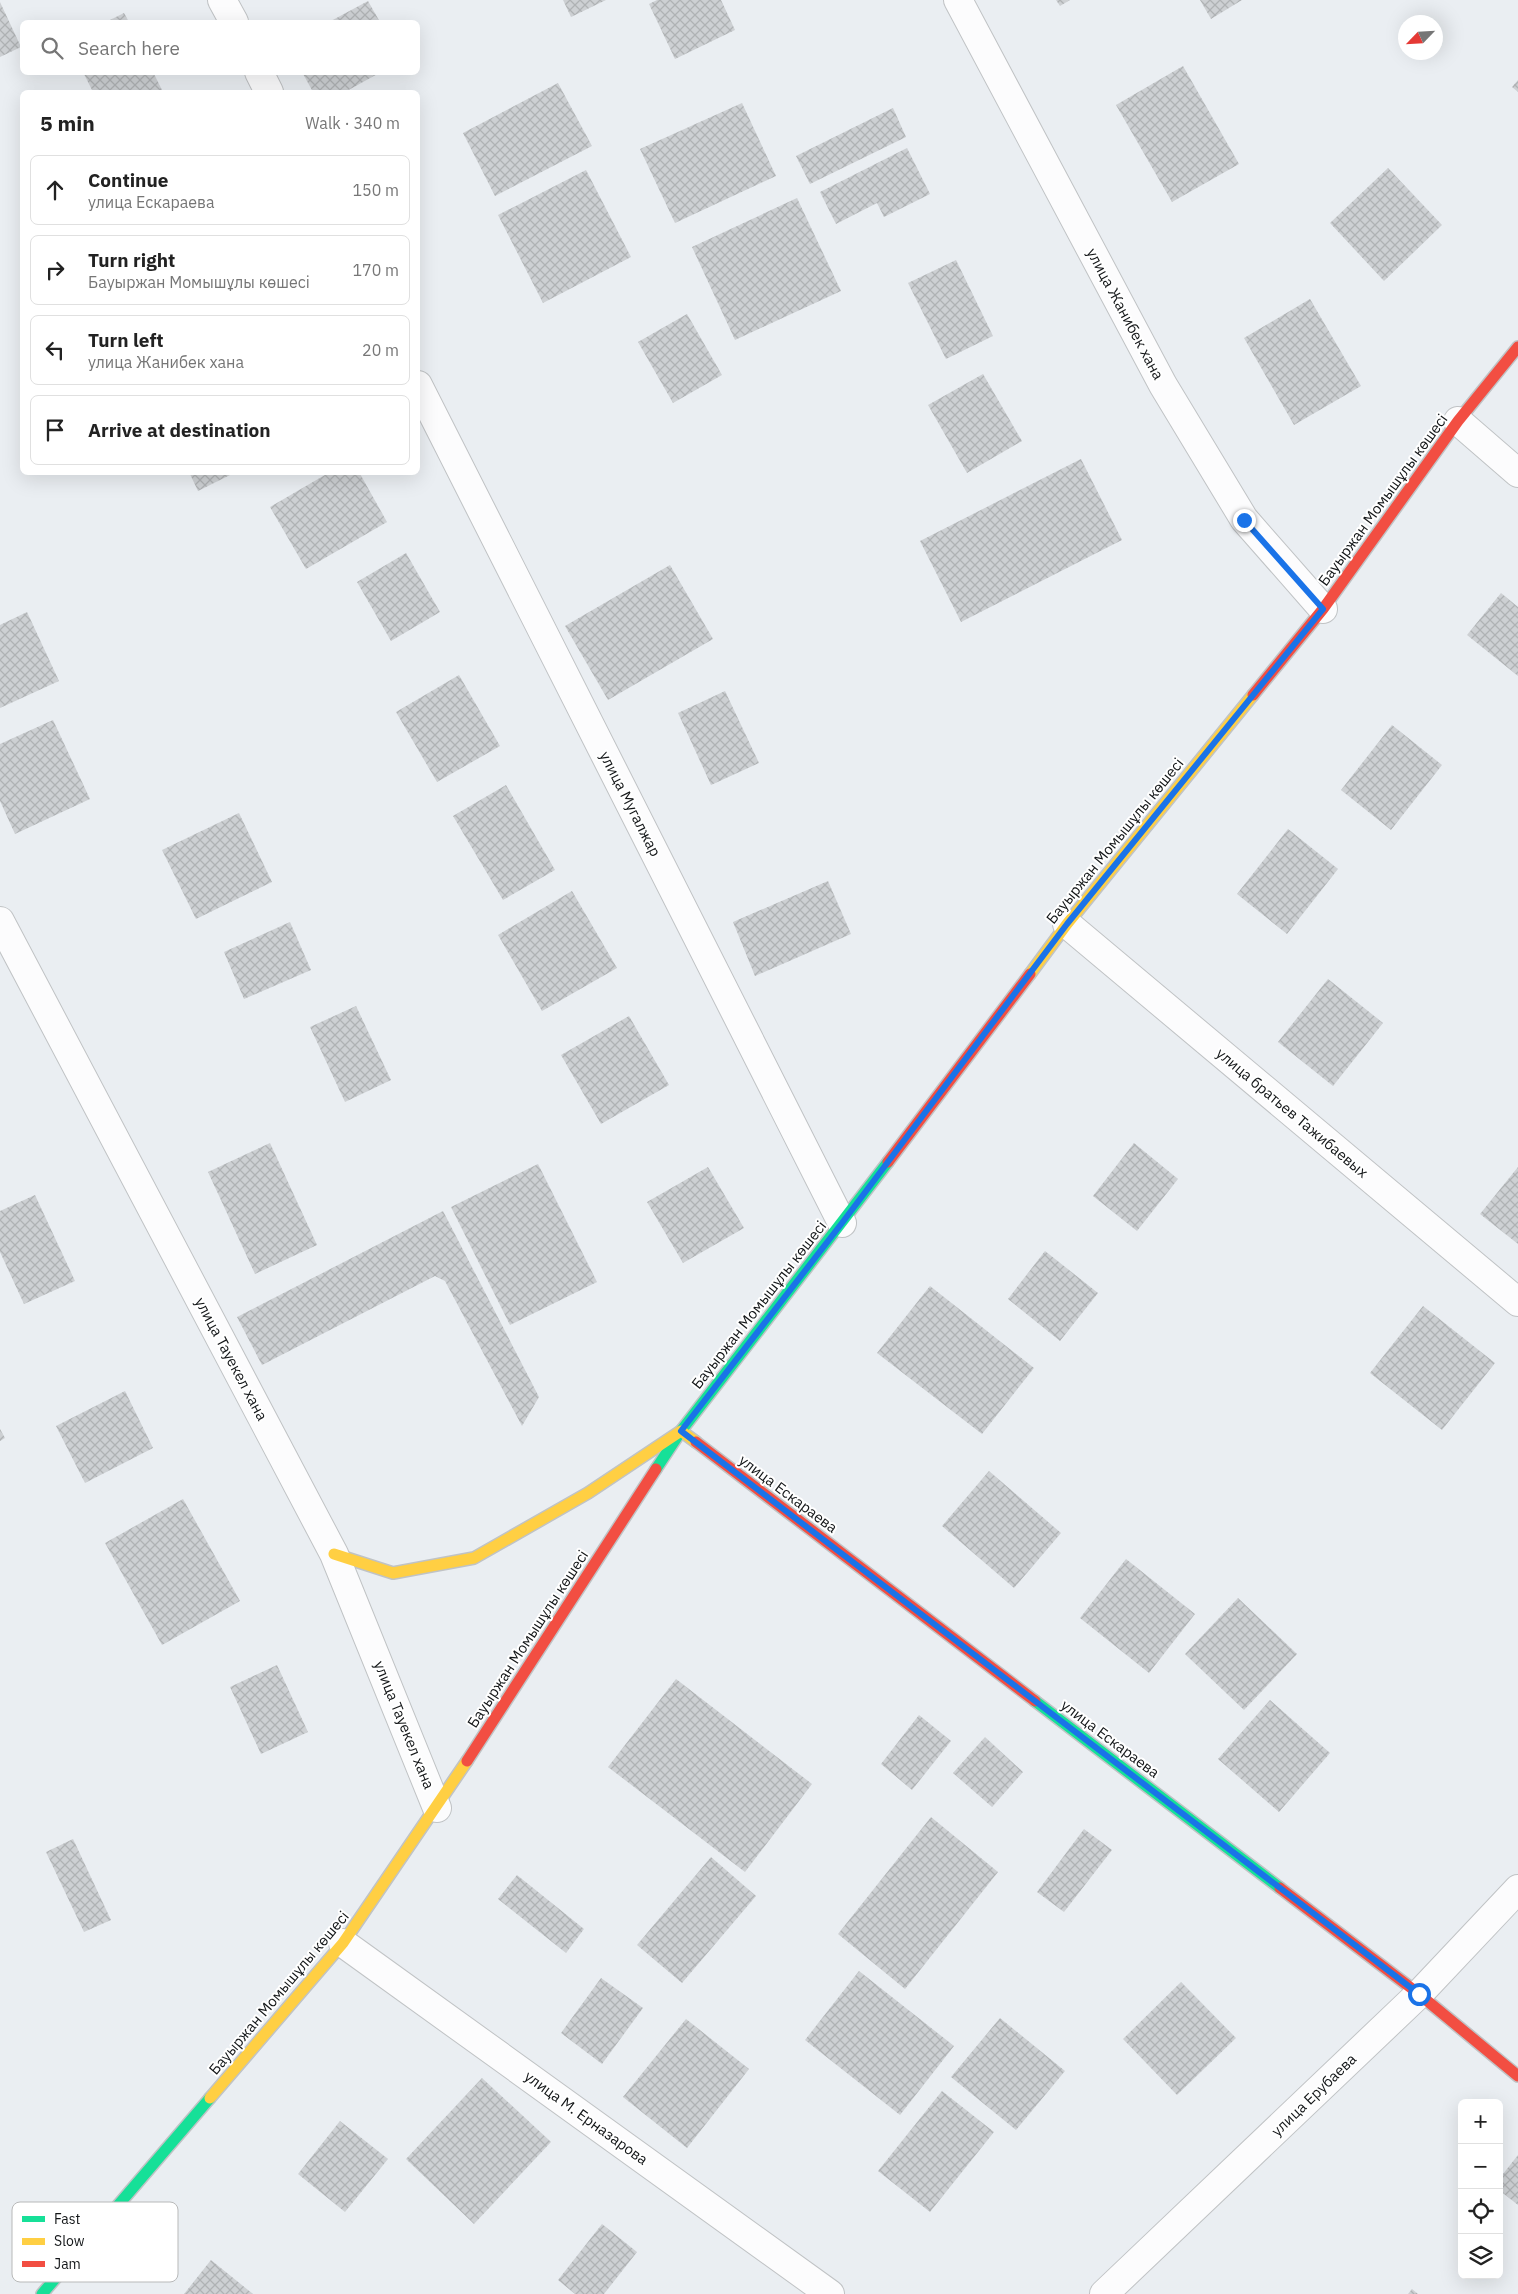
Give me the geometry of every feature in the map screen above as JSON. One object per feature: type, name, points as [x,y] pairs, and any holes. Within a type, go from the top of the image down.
[{"type":"street","points":[[222,0],[233,20]]},
{"type":"street","name":"улица Жанибек хана","points":[[958,0],[1163,385],[1244,520],[1323,609]]},
{"type":"street","points":[[260,75],[268,90]]},
{"type":"street","name":"Бауыржан Момышұлы көшесі","points":[[121,2202],[343,1943],[438,1808],[681,1431],[842,1223],[1067,924],[1323,609],[1458,421],[1518,347]]},
{"type":"street","name":"улица Мугалжар","points":[[420,389],[842,1223]]},
{"type":"street","points":[[1458,421],[1518,473]]},
{"type":"street","name":"улица Тауекел хана","points":[[0,921],[334,1554],[438,1808]]},
{"type":"street","name":"улица братьев Тажибаевых","points":[[1067,924],[1518,1302]]},
{"type":"street","points":[[334,1554],[393,1573],[474,1558],[588,1493],[681,1431]]},
{"type":"street","name":"улица Ескараева","points":[[681,1431],[1419,1994],[1518,2076]]},
{"type":"street","name":"улица Ерубаева","points":[[1104,2294],[1419,1994],[1518,1889]]},
{"type":"street","name":"улица М. Ерназарова","points":[[343,1943],[830,2294]]},
{"type":"street","name":"Бауыржан Момышұлы көшесі","points":[[42,2294],[52,2282]]},
{"type":"building","points":[[563,0],[606,0],[571,17]]},
{"type":"building","points":[[657,0],[721,0],[735,30],[675,59],[649,4]]},
{"type":"building","points":[[1056,0],[1070,0],[1060,6]]},
{"type":"building","points":[[1200,0],[1242,0],[1211,19]]},
{"type":"building","points":[[368,1],[379,20],[333,20]]},
{"type":"building","points":[[0,2],[20,47],[0,57]]},
{"type":"building","points":[[124,13],[128,20],[110,20]]},
{"type":"building","points":[[1183,66],[1239,164],[1172,202],[1116,105]]},
{"type":"building","points":[[84,75],[154,75],[162,90],[92,90]]},
{"type":"building","points":[[304,75],[376,75],[349,90],[312,90]]},
{"type":"building","points":[[1518,80],[1518,92],[1512,87]]},
{"type":"building","points":[[558,83],[592,146],[495,196],[463,133]]},
{"type":"building","points":[[742,103],[776,176],[675,223],[640,149]]},
{"type":"building","points":[[893,108],[906,137],[810,184],[796,156]]},
{"type":"building","points":[[907,148],[930,194],[884,217],[877,203],[836,224],[820,192]]},
{"type":"building","points":[[1388,168],[1442,225],[1384,281],[1330,223]]},
{"type":"building","points":[[586,170],[631,257],[543,303],[498,215]]},
{"type":"building","points":[[797,198],[841,291],[735,340],[692,247]]},
{"type":"building","points":[[956,260],[993,336],[946,359],[908,283]]},
{"type":"building","points":[[1310,299],[1361,386],[1294,425],[1244,338]]},
{"type":"building","points":[[687,314],[722,375],[673,403],[638,342]]},
{"type":"building","points":[[983,374],[1022,441],[967,473],[928,405]]},
{"type":"building","points":[[1081,459],[1122,540],[961,622],[920,541]]},
{"type":"building","points":[[190,475],[230,475],[198,491]]},
{"type":"building","points":[[325,475],[361,475],[387,522],[306,569],[270,507]]},
{"type":"building","points":[[406,553],[440,612],[391,641],[357,582]]},
{"type":"building","points":[[670,565],[713,639],[608,700],[565,626]]},
{"type":"building","points":[[1501,593],[1518,607],[1518,676],[1467,635]]},
{"type":"building","points":[[27,612],[59,681],[0,708],[0,625]]},
{"type":"building","points":[[459,675],[500,746],[437,782],[396,712]]},
{"type":"building","points":[[725,691],[759,763],[711,785],[678,713]]},
{"type":"building","points":[[53,720],[90,799],[15,834],[0,801],[0,744]]},
{"type":"building","points":[[1392,725],[1442,765],[1391,830],[1341,790]]},
{"type":"building","points":[[506,785],[555,870],[503,900],[453,816]]},
{"type":"building","points":[[239,813],[272,882],[196,919],[162,850]]},
{"type":"building","points":[[1288,829],[1338,869],[1287,934],[1237,894]]},
{"type":"building","points":[[828,881],[851,934],[755,976],[733,922]]},
{"type":"building","points":[[572,891],[617,968],[542,1011],[498,935]]},
{"type":"building","points":[[290,922],[311,970],[244,999],[224,952]]},
{"type":"building","points":[[1328,979],[1383,1023],[1333,1086],[1278,1042]]},
{"type":"building","points":[[356,1006],[391,1080],[345,1102],[310,1027]]},
{"type":"building","points":[[629,1016],[669,1085],[601,1124],[561,1055]]},
{"type":"building","points":[[270,1143],[317,1245],[255,1274],[208,1172]]},
{"type":"building","points":[[1134,1143],[1178,1179],[1137,1231],[1093,1196]]},
{"type":"building","points":[[538,1164],[597,1282],[510,1325],[451,1207]]},
{"type":"building","points":[[708,1167],[744,1228],[683,1263],[647,1202]]},
{"type":"building","points":[[1518,1167],[1518,1244],[1480,1214]]},
{"type":"building","points":[[35,1195],[75,1281],[24,1304],[0,1252],[0,1211]]},
{"type":"building","points":[[443,1211],[539,1397],[522,1426],[445,1281],[435,1276],[262,1365],[237,1317]]},
{"type":"building","points":[[1045,1251],[1098,1293],[1060,1341],[1008,1299]]},
{"type":"building","points":[[930,1286],[1034,1368],[982,1434],[877,1353]]},
{"type":"building","points":[[1423,1306],[1495,1363],[1442,1430],[1370,1373]]},
{"type":"building","points":[[125,1391],[153,1448],[85,1483],[56,1426]]},
{"type":"building","points":[[0,1429],[5,1438],[0,1441]]},
{"type":"building","points":[[989,1471],[1061,1533],[1014,1588],[942,1526]]},
{"type":"building","points":[[183,1499],[240,1601],[162,1645],[105,1543]]},
{"type":"building","points":[[1126,1559],[1195,1614],[1149,1673],[1080,1618]]},
{"type":"building","points":[[1238,1598],[1297,1654],[1244,1710],[1185,1654]]},
{"type":"building","points":[[277,1665],[308,1732],[261,1754],[230,1687]]},
{"type":"building","points":[[676,1679],[812,1784],[745,1872],[608,1767]]},
{"type":"building","points":[[1270,1700],[1330,1753],[1279,1812],[1218,1759]]},
{"type":"building","points":[[919,1715],[951,1741],[912,1790],[881,1764]]},
{"type":"building","points":[[985,1737],[1023,1772],[992,1807],[953,1773]]},
{"type":"building","points":[[931,1817],[998,1872],[905,1989],[838,1934]]},
{"type":"building","points":[[1084,1829],[1112,1850],[1064,1912],[1037,1892]]},
{"type":"building","points":[[73,1839],[111,1920],[84,1932],[46,1852]]},
{"type":"building","points":[[711,1857],[756,1896],[682,1983],[637,1945]]},
{"type":"building","points":[[517,1875],[584,1929],[566,1953],[498,1899]]},
{"type":"building","points":[[859,1971],[954,2046],[900,2115],[805,2040]]},
{"type":"building","points":[[601,1978],[643,2008],[602,2064],[561,2033]]},
{"type":"building","points":[[1181,1982],[1236,2038],[1177,2095],[1123,2039]]},
{"type":"building","points":[[1000,2018],[1065,2071],[1016,2130],[951,2077]]},
{"type":"building","points":[[686,2019],[749,2069],[687,2148],[623,2097]]},
{"type":"building","points":[[482,2078],[551,2142],[474,2224],[406,2159]]},
{"type":"building","points":[[942,2091],[994,2132],[930,2212],[878,2171]]},
{"type":"building","points":[[340,2121],[388,2159],[345,2212],[298,2174]]},
{"type":"building","points":[[1518,2155],[1518,2205],[1503,2193],[1503,2174]]},
{"type":"building","points":[[602,2224],[637,2252],[604,2294],[575,2294],[558,2280]]},
{"type":"building","points":[[211,2260],[253,2294],[184,2294]]},
{"type":"building","points":[[1412,2289],[1418,2294],[1408,2294]]},
{"type":"traffic: fast","points":[[656,1469],[681,1431],[888,1162]]},
{"type":"traffic: fast","points":[[1035,1701],[1280,1888]]},
{"type":"traffic: fast","points":[[121,2202],[210,2098]]},
{"type":"traffic: fast","points":[[42,2294],[52,2282]]},
{"type":"traffic: slow","points":[[1030,974],[1067,924],[1253,695]]},
{"type":"traffic: slow","points":[[334,1554],[393,1573],[474,1558],[588,1493],[681,1431],[696,1442]]},
{"type":"traffic: slow","points":[[210,2098],[343,1943],[467,1761]]},
{"type":"traffic: jam","points":[[1253,695],[1323,609],[1458,421],[1518,347]]},
{"type":"traffic: jam","points":[[888,1162],[1030,974]]},
{"type":"traffic: jam","points":[[696,1442],[1035,1701]]},
{"type":"traffic: jam","points":[[467,1761],[656,1469]]},
{"type":"traffic: jam","points":[[1280,1888],[1419,1994],[1518,2076]]},
{"type":"route","points":[[1244,520],[1323,609],[1067,924],[842,1223],[681,1431],[1419,1994]]}]
